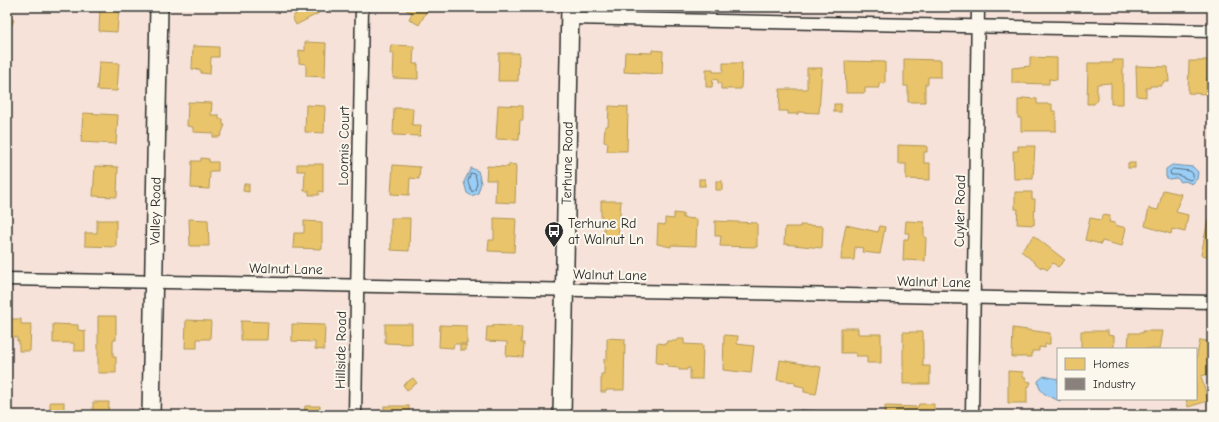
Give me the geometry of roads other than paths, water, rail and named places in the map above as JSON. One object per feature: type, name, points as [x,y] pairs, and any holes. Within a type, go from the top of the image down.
[{"type":"street","name":"Valley Road","points":[[151,415],[159,7]]},
{"type":"street","name":"Loomis Court","points":[[357,285],[362,7]]},
{"type":"street","name":"Cuyler Road","points":[[972,415],[978,7]]},
{"type":"street","points":[[570,13],[978,26],[1212,31]]},
{"type":"street","name":"Terhune Road","points":[[562,415],[570,13]]},
{"type":"street","name":"Walnut Lane","points":[[7,279],[1212,302]]},
{"type":"street","name":"Hillside Road","points":[[355,415],[357,285]]},
{"type":"water","points":[[1172,165],[1193,167],[1198,172],[1197,179],[1192,184],[1185,181],[1181,182],[1177,178],[1169,179],[1166,177],[1166,169]]},
{"type":"water","points":[[471,168],[478,171],[481,183],[478,193],[472,196],[467,193],[464,182]]},
{"type":"water","points":[[1044,376],[1057,379],[1057,400],[1043,392],[1040,389],[1038,381]]},
{"type":"place","name":"Terhune Rd at Walnut Ln","points":[[554,248]]}]
